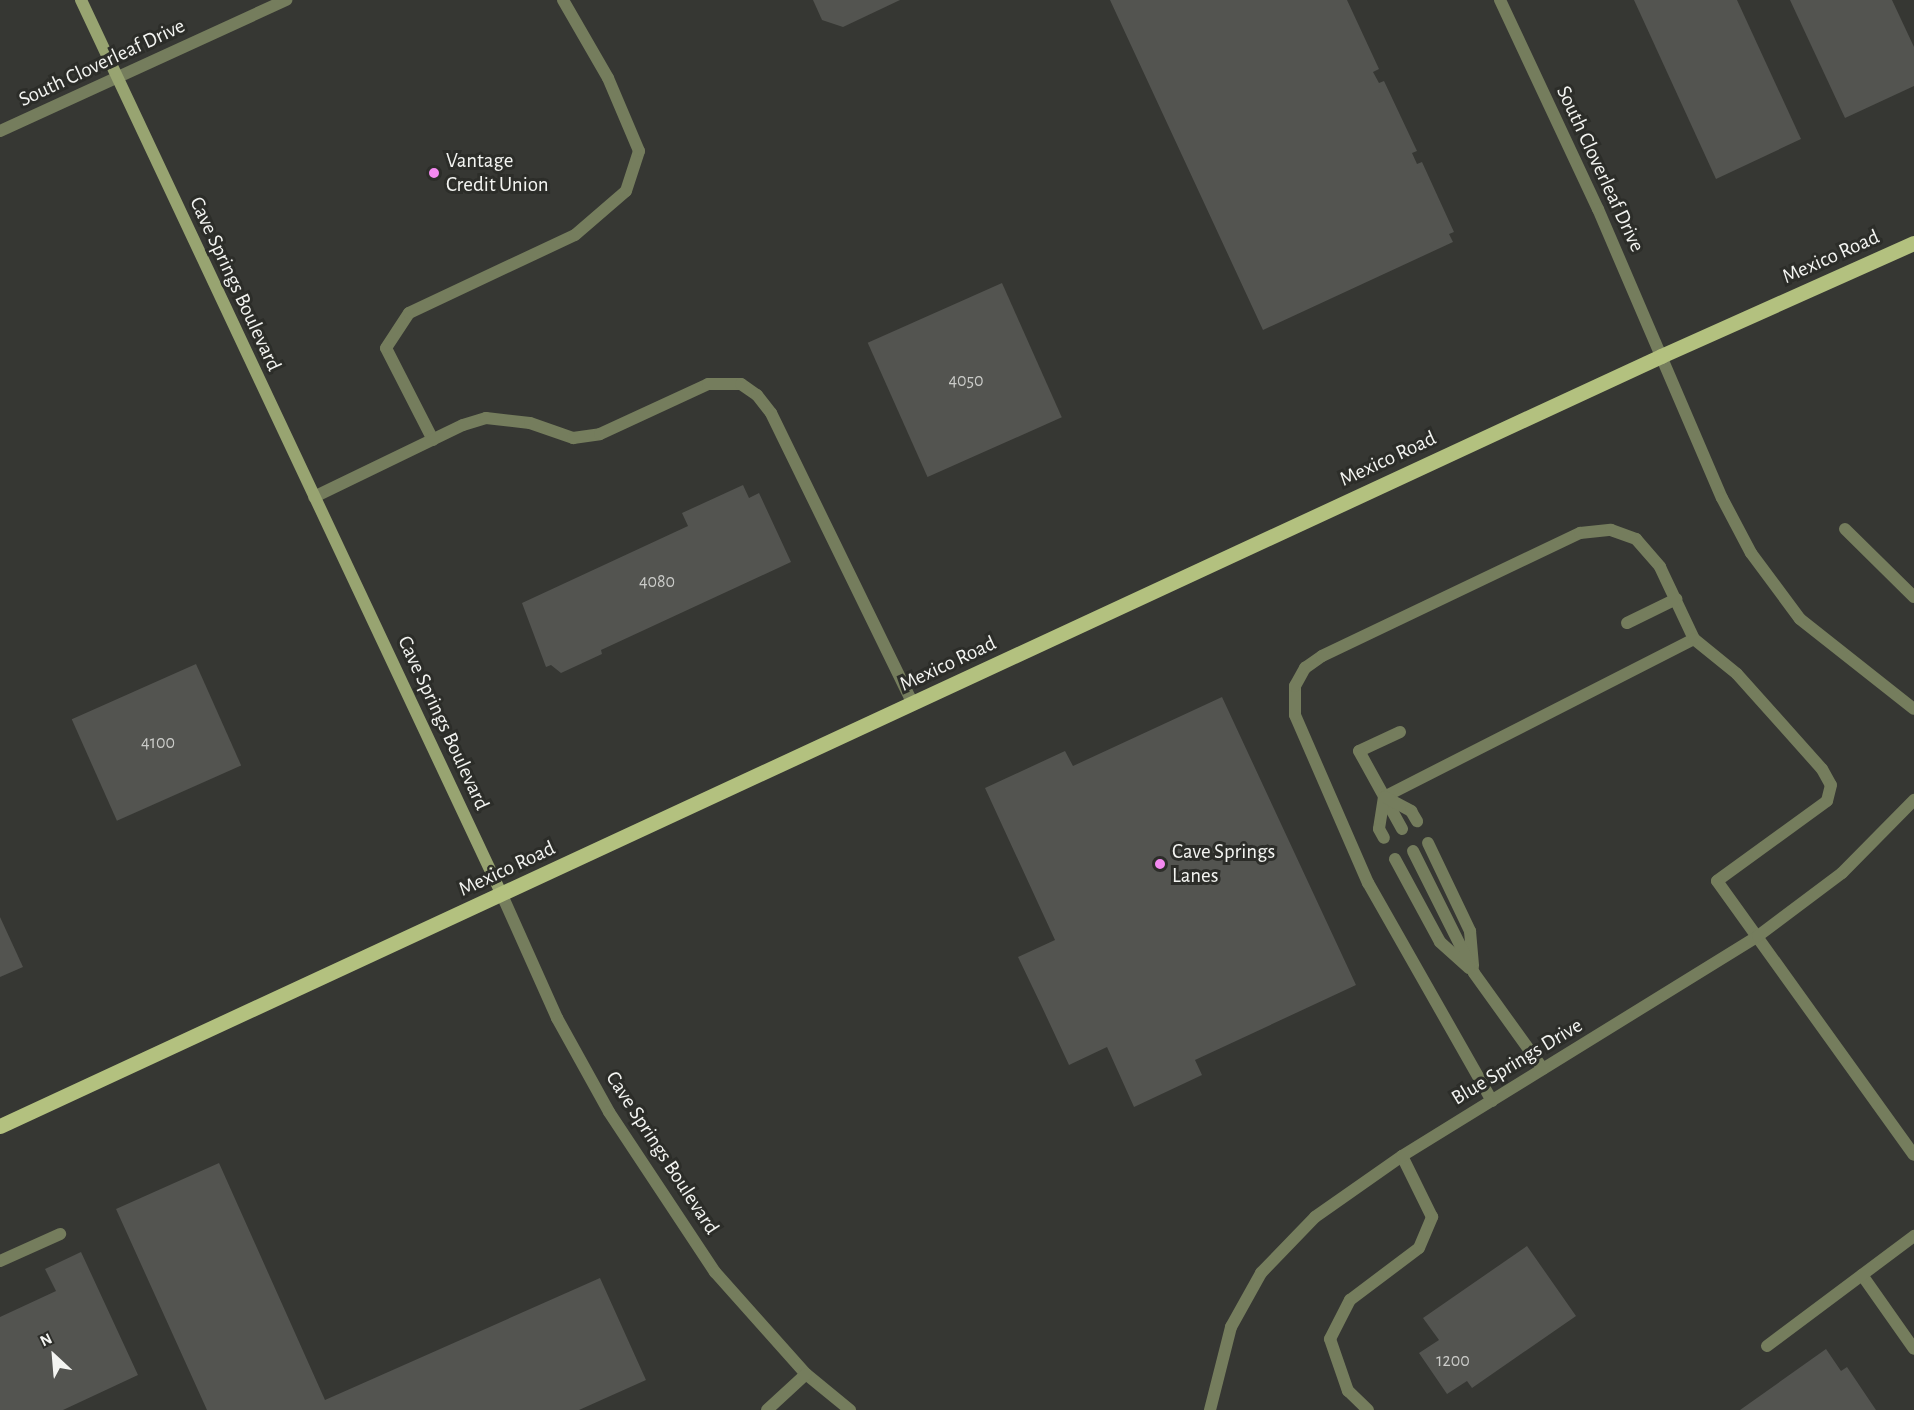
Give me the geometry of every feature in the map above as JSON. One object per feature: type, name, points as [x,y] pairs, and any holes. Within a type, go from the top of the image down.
[{"type":"main road","name":"Mexico Road","points":[[0,1126],[1661,356],[1914,243]]},
{"type":"street","name":"Cave Springs Boulevard","points":[[81,0],[502,895],[557,1018],[609,1112],[715,1272],[806,1374],[850,1410]]},
{"type":"street","name":"South Cloverleaf Drive","points":[[0,131],[286,0]]},
{"type":"street","points":[[433,440],[386,348],[409,313],[575,235],[626,191],[639,151],[608,78],[563,0]]},
{"type":"street","name":"South Cloverleaf Drive","points":[[1500,0],[1598,209],[1722,498],[1751,553],[1800,619],[1914,709]]},
{"type":"street","points":[[314,497],[433,440],[486,418],[530,423],[573,438],[600,434],[708,384],[741,384],[757,395],[771,413],[913,704]]},
{"type":"street","points":[[1845,529],[1914,597]]},
{"type":"street","points":[[1492,1101],[1368,883],[1299,725],[1295,686],[1305,668],[1322,656],[1580,533],[1611,530],[1636,539],[1660,567],[1694,639],[1737,674],[1822,769],[1831,785],[1827,801],[1717,881],[1914,1155]]},
{"type":"street","points":[[1627,623],[1676,599]]},
{"type":"street","points":[[1384,797],[1694,639]]},
{"type":"street","points":[[1400,732],[1359,751],[1402,829]]},
{"type":"street","points":[[1384,797],[1411,811],[1417,821]]},
{"type":"street","points":[[1384,797],[1379,829],[1384,838]]},
{"type":"street","name":"Blue Springs Drive","points":[[1210,1410],[1232,1327],[1261,1273],[1315,1217],[1402,1156],[1758,936],[1842,873],[1914,800]]},
{"type":"street","points":[[1428,843],[1470,931],[1474,973]]},
{"type":"street","points":[[1413,850],[1474,973],[1543,1069]]},
{"type":"street","points":[[1395,860],[1440,942],[1474,973]]},
{"type":"street","points":[[1368,1410],[1348,1390],[1330,1339],[1350,1300],[1419,1248],[1432,1217],[1402,1156]]},
{"type":"street","points":[[0,1261],[60,1234]]},
{"type":"street","points":[[1767,1346],[1914,1236]]},
{"type":"street","points":[[1862,1275],[1914,1349]]},
{"type":"street","points":[[767,1410],[806,1374]]},
{"type":"building","points":[[813,0],[900,0],[843,27],[822,20]]},
{"type":"building","points":[[1110,0],[1347,0],[1379,69],[1373,72],[1379,83],[1384,81],[1417,151],[1412,153],[1417,164],[1422,162],[1454,232],[1449,234],[1453,242],[1263,330]]},
{"type":"building","points":[[1634,0],[1737,0],[1801,139],[1716,179]]},
{"type":"building","points":[[1790,0],[1892,0],[1914,47],[1914,86],[1845,118]]},
{"type":"building","points":[[1002,283],[1062,417],[927,477],[868,343]]},
{"type":"building","points":[[743,485],[749,498],[759,493],[791,562],[601,650],[602,654],[561,673],[551,665],[546,667],[522,603],[688,526],[682,513]]},
{"type":"building","points":[[196,664],[241,765],[117,821],[72,719]]},
{"type":"building","name":"Cave Springs Lanes","points":[[1222,697],[1356,985],[1195,1060],[1202,1075],[1134,1107],[1107,1047],[1069,1065],[1018,957],[1055,940],[985,788],[1065,751],[1073,766]]},
{"type":"building","points":[[0,917],[23,967],[0,977]]},
{"type":"building","points":[[219,1163],[325,1400],[600,1278],[646,1380],[579,1410],[207,1410],[116,1209]]},
{"type":"building","points":[[1527,1246],[1576,1316],[1472,1388],[1467,1381],[1447,1394],[1419,1353],[1439,1340],[1423,1318]]},
{"type":"building","points":[[81,1252],[138,1375],[63,1410],[0,1410],[0,1317],[56,1291],[45,1269]]},
{"type":"building","points":[[1826,1349],[1841,1371],[1847,1367],[1876,1410],[1740,1410]]},
{"type":"place","name":"Vantage Credit Union","points":[[434,173]]},
{"type":"place","name":"Cave Springs Lanes","points":[[1160,864]]}]
